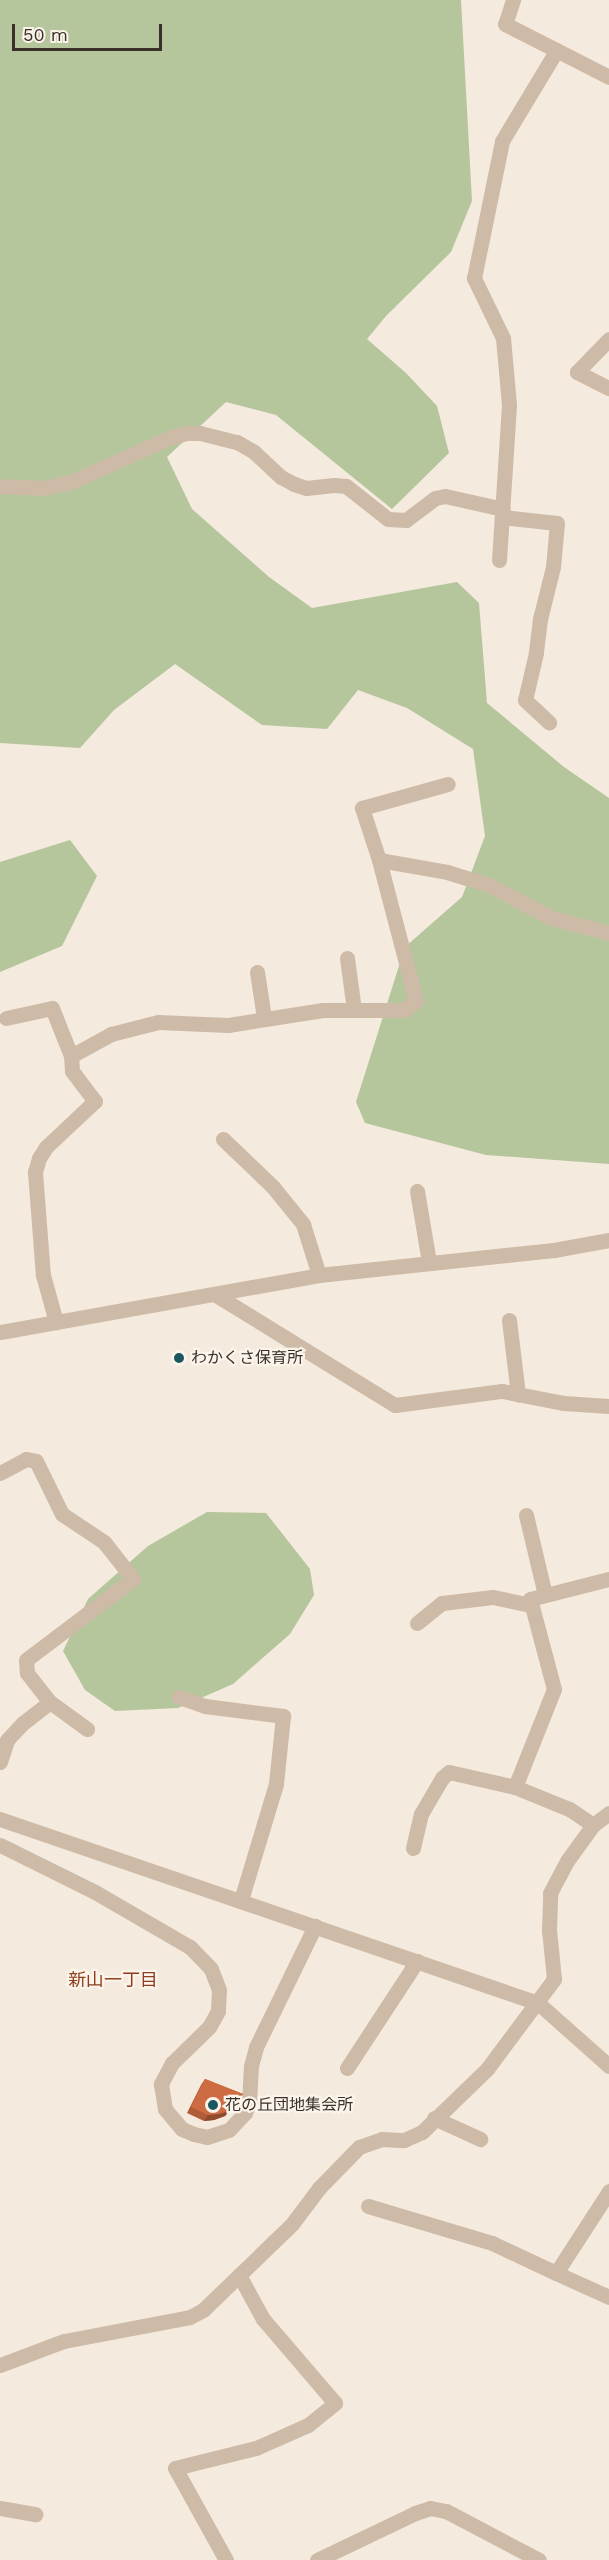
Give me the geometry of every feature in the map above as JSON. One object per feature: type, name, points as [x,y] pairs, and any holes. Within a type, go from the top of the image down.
[{"type":"street","points":[[513,0],[506,24],[609,77]]},
{"type":"street","points":[[499,560],[509,405],[503,338],[474,278],[502,141],[557,50]]},
{"type":"street","points":[[609,339],[577,372],[609,388]]},
{"type":"street","points":[[0,486],[44,488],[70,482],[169,438],[186,433],[237,442],[254,452],[280,477],[306,488],[334,484],[346,486],[388,519],[406,520],[435,498],[445,496],[502,513],[557,523],[553,567],[540,619],[536,653],[525,700],[549,722]]},
{"type":"street","points":[[71,1056],[111,1034],[158,1022],[228,1025],[323,1010],[404,1010],[416,1001],[379,860],[362,808],[448,784]]},
{"type":"street","points":[[379,860],[447,872],[489,885],[551,918],[609,933]]},
{"type":"street","points":[[347,958],[354,1010]]},
{"type":"street","points":[[257,972],[264,1018]]},
{"type":"street","points":[[6,1018],[52,1008],[71,1056],[72,1071],[95,1101],[46,1147],[39,1158],[35,1172],[43,1275],[56,1322]]},
{"type":"street","points":[[223,1139],[273,1187],[303,1224],[319,1275]]},
{"type":"street","points":[[417,1191],[429,1262]]},
{"type":"street","points":[[0,1332],[319,1275],[554,1250],[609,1240]]},
{"type":"street","points":[[216,1295],[395,1405],[502,1391],[563,1403],[609,1406]]},
{"type":"street","points":[[509,1320],[518,1394]]},
{"type":"street","points":[[0,1473],[26,1460],[36,1461],[62,1514],[104,1542],[133,1579],[26,1660],[27,1673],[50,1702],[87,1730]]},
{"type":"street","points":[[526,1515],[545,1595]]},
{"type":"street","points":[[515,1787],[554,1689],[530,1599],[609,1579]]},
{"type":"street","points":[[417,1623],[442,1603],[493,1597],[532,1605]]},
{"type":"street","points":[[179,1697],[205,1706],[283,1716],[276,1784],[241,1900]]},
{"type":"street","points":[[0,1762],[7,1740],[23,1722],[50,1702]]},
{"type":"street","points":[[413,1848],[421,1814],[442,1778],[449,1772],[515,1787],[569,1809],[593,1825]]},
{"type":"street","points":[[0,2365],[64,2341],[190,2317],[203,2310],[292,2224],[319,2188],[359,2147],[382,2139],[414,2138],[487,2068],[554,1979],[549,1930],[550,1893],[567,1861],[593,1825],[609,1813]]},
{"type":"street","points":[[0,1820],[241,1900],[538,2003],[609,2066]]},
{"type":"street","points":[[0,1845],[95,1892],[190,1947],[211,1969],[219,1990],[218,2011],[208,2027],[172,2063],[161,2084],[165,2109],[182,2129],[194,2134],[207,2137],[229,2130],[245,2113],[249,2103],[250,2066],[256,2047],[315,1926]]},
{"type":"street","points":[[347,2068],[417,1961]]},
{"type":"street","points":[[434,2118],[480,2139]]},
{"type":"street","points":[[556,2273],[609,2191]]},
{"type":"street","points":[[368,2206],[492,2243],[609,2297]]},
{"type":"street","points":[[226,2560],[175,2468],[256,2448],[308,2425],[335,2403],[263,2319],[239,2276]]},
{"type":"street","points":[[0,2508],[35,2514]]},
{"type":"street","points":[[317,2560],[430,2508],[446,2511],[539,2560]]},
{"type":"green space","points":[[0,0],[461,0],[472,201],[451,252],[386,316],[367,339],[406,373],[437,406],[449,453],[392,509],[276,415],[226,402],[167,457],[192,509],[269,577],[312,608],[457,582],[479,603],[487,703],[564,767],[609,798],[609,1164],[486,1155],[365,1123],[356,1102],[405,947],[462,897],[485,836],[473,749],[407,708],[358,690],[327,729],[262,725],[175,664],[114,710],[80,748],[0,743]]},
{"type":"green space","points":[[70,840],[97,876],[62,946],[0,972],[0,862]]},
{"type":"green space","points":[[207,1512],[266,1513],[310,1569],[314,1595],[290,1634],[233,1684],[178,1708],[115,1711],[85,1690],[63,1651],[88,1599],[148,1546]]},
{"type":"building","name":"花の丘団地集会所","points":[[205,2079],[243,2094],[229,2111],[208,2115],[191,2107]]},
{"type":"place","name":"わかくさ保育所","points":[[179,1358]]},
{"type":"place","name":"花の丘団地集会所","points":[[213,2105]]},
{"type":"district","name":"新山一丁目","points":[[113,1980]]}]
